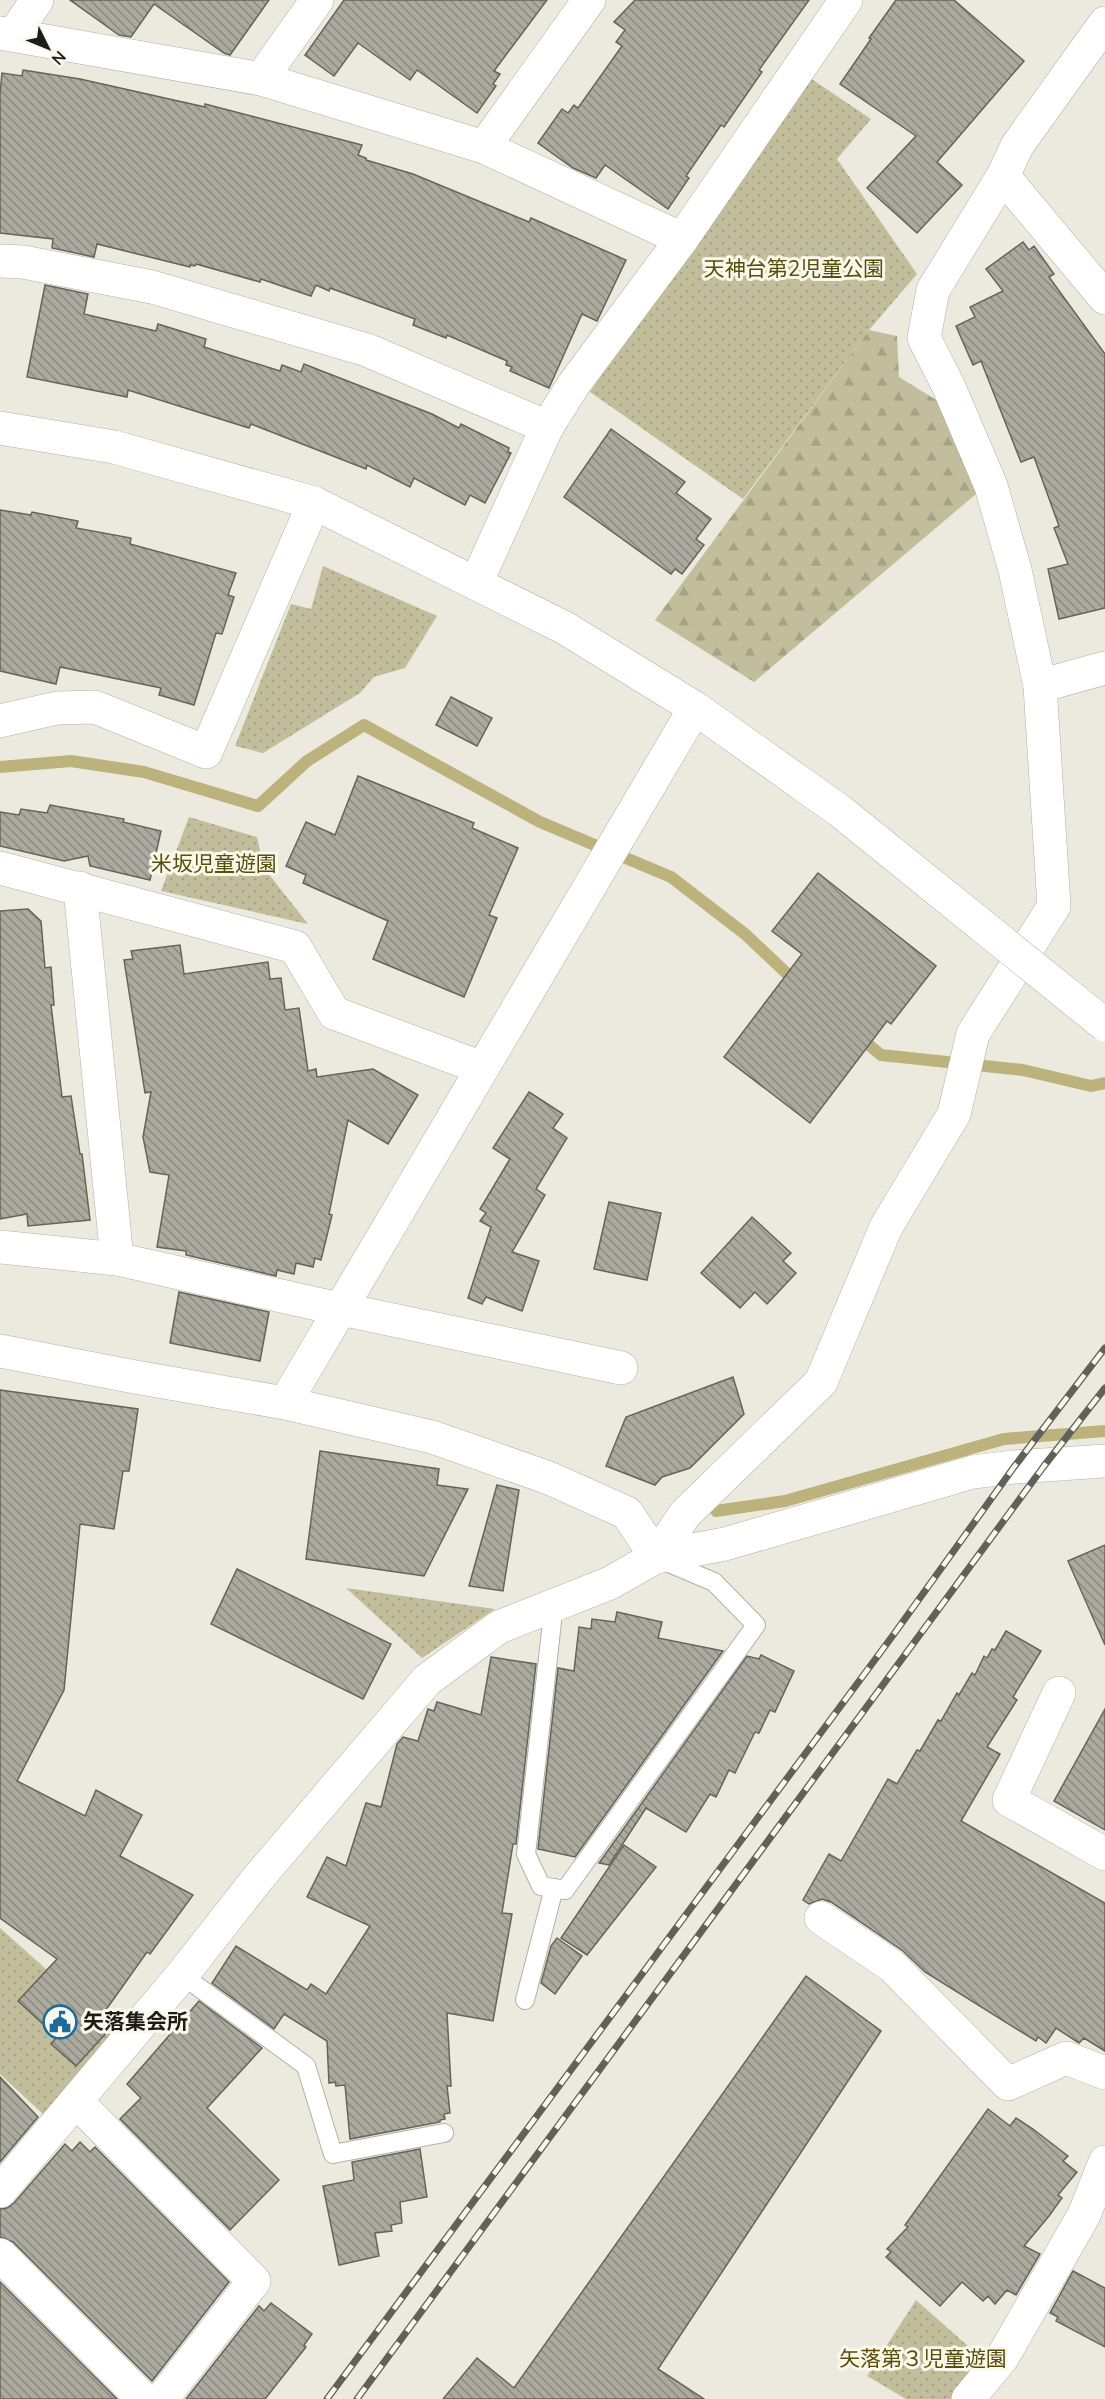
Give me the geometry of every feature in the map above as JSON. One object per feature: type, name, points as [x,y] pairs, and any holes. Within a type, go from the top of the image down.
[{"type":"street","points":[[7,34],[38,0]]},
{"type":"street","points":[[261,79],[317,0]]},
{"type":"street","points":[[484,147],[589,0]]},
{"type":"street","points":[[476,583],[547,427],[574,384],[682,239],[846,0]]},
{"type":"street","points":[[656,1557],[685,1514],[820,1382],[886,1227],[954,1114],[973,1035],[1054,906],[1040,686],[1015,570],[991,486],[948,385],[924,338],[933,290],[1004,176],[1017,146],[1105,23]]},
{"type":"street","points":[[7,34],[261,79],[484,147],[682,239]]},
{"type":"street","points":[[1004,176],[1105,298]]},
{"type":"street","points":[[0,261],[23,262],[152,287],[356,347],[547,427]]},
{"type":"street","points":[[0,428],[114,447],[314,503],[565,628],[695,708],[849,818],[1105,1025]]},
{"type":"street","points":[[0,721],[57,708],[95,707],[206,752],[314,503]]},
{"type":"street","points":[[1040,686],[1105,668]]},
{"type":"street","points":[[285,1403],[695,708]]},
{"type":"street","points":[[0,868],[295,947],[334,1013],[482,1068]]},
{"type":"street","points":[[80,888],[117,1258]]},
{"type":"street","points":[[0,1247],[117,1258],[341,1309],[621,1368]]},
{"type":"street","points":[[0,1351],[285,1403],[432,1437],[549,1478],[627,1514],[656,1557]]},
{"type":"street","points":[[0,2191],[182,1975],[259,1877],[428,1680],[499,1627],[610,1583],[656,1557],[725,1544],[974,1473],[1014,1467],[1105,1461]]},
{"type":"street","points":[[1059,1692],[1009,1800],[1105,1854]]},
{"type":"street","points":[[821,1918],[892,1966],[1008,2084],[1066,2058],[1105,2073]]},
{"type":"street","points":[[76,2101],[254,2281],[162,2399]]},
{"type":"street","points":[[983,2392],[1002,2358],[1094,2221],[1105,2162]]},
{"type":"street","points":[[0,2255],[142,2399]]},
{"type":"lane","points":[[554,1604],[526,1854],[540,1886],[565,1890],[756,1625],[714,1582],[656,1557]]},
{"type":"lane","points":[[525,2000],[554,1888]]},
{"type":"lane","points":[[182,1975],[306,2066],[333,2154],[444,2133]]},
{"type":"green space","name":"天神台第2児童公園","points":[[810,78],[871,119],[837,159],[917,274],[869,330],[743,499],[590,392]]},
{"type":"green space","points":[[869,330],[897,336],[899,377],[941,403],[982,489],[754,682],[655,620]]},
{"type":"green space","points":[[323,566],[437,616],[405,668],[374,677],[360,693],[263,753],[235,746],[291,604],[311,609]]},
{"type":"green space","name":"米坂児童遊園","points":[[189,817],[257,837],[264,868],[308,924],[161,891]]},
{"type":"green space","points":[[346,1588],[495,1609],[422,1658]]},
{"type":"green space","points":[[0,1928],[119,2034],[47,2118],[0,2074]]},
{"type":"green space","name":"矢落第３児童遊園","points":[[916,2300],[978,2355],[953,2399],[906,2399],[867,2376]]},
{"type":"building","points":[[70,0],[269,0],[230,55],[154,4],[131,37],[119,35]]},
{"type":"building","points":[[344,0],[547,0],[494,71],[500,74],[493,84],[496,86],[477,113],[417,70],[410,80],[358,43],[334,76],[305,55]]},
{"type":"building","points":[[635,0],[809,0],[759,70],[762,72],[724,127],[721,125],[686,176],[689,178],[668,209],[605,165],[596,178],[573,168],[538,143],[562,109],[568,113],[574,105],[578,108],[622,46],[616,42],[625,30],[614,22]]},
{"type":"building","points":[[896,0],[954,0],[1024,61],[937,162],[962,185],[917,233],[867,188],[916,136],[840,84]]},
{"type":"building","points":[[23,70],[80,79],[205,107],[205,104],[362,145],[358,155],[366,160],[413,174],[529,222],[531,218],[626,260],[597,321],[582,314],[549,388],[510,371],[512,367],[506,365],[507,361],[447,335],[446,338],[413,325],[415,319],[330,288],[329,291],[316,285],[311,296],[261,279],[260,282],[196,264],[190,267],[97,244],[94,257],[52,248],[53,239],[0,233],[2,73],[22,76]]},
{"type":"building","points":[[1023,242],[1029,250],[1034,246],[1054,274],[1049,277],[1105,354],[1105,608],[1059,619],[1048,569],[1068,564],[1054,528],[1059,526],[1034,457],[1021,462],[981,361],[973,365],[956,326],[975,317],[970,307],[1003,291],[986,269]]},
{"type":"building","points":[[45,285],[88,294],[84,314],[156,331],[158,324],[206,339],[204,347],[280,371],[282,365],[301,372],[304,364],[432,414],[459,428],[461,424],[509,448],[508,452],[511,453],[485,503],[470,495],[465,505],[414,478],[410,487],[367,465],[366,469],[251,424],[249,428],[128,390],[127,397],[27,377]]},
{"type":"building","points":[[611,429],[685,482],[676,493],[711,519],[696,539],[704,545],[682,574],[675,569],[671,574],[564,497]]},
{"type":"building","points":[[0,510],[31,515],[32,512],[78,521],[76,528],[131,538],[130,544],[236,573],[228,595],[234,597],[222,634],[216,633],[194,705],[159,695],[161,688],[60,667],[56,684],[0,671]]},
{"type":"building","points":[[451,697],[492,718],[477,746],[436,725]]},
{"type":"building","points":[[358,776],[474,823],[472,828],[518,848],[489,915],[497,918],[464,997],[373,959],[388,921],[303,883],[306,875],[286,866],[306,822],[335,835]]},
{"type":"building","points":[[50,805],[124,819],[123,822],[161,831],[150,880],[90,866],[88,856],[64,861],[0,846],[0,812],[19,815],[21,809],[47,813]]},
{"type":"building","points":[[818,873],[936,966],[891,1024],[887,1021],[810,1123],[724,1057],[802,954],[772,931]]},
{"type":"building","points":[[28,909],[41,921],[45,968],[51,967],[54,1005],[51,1005],[62,1097],[71,1096],[80,1154],[82,1154],[90,1220],[28,1226],[27,1214],[0,1219],[0,911]]},
{"type":"building","points":[[180,945],[184,974],[268,962],[270,979],[281,978],[285,1010],[299,1008],[308,1071],[316,1069],[317,1077],[373,1069],[418,1095],[388,1144],[348,1120],[329,1214],[332,1215],[321,1260],[315,1258],[313,1267],[296,1263],[294,1274],[277,1270],[276,1276],[186,1255],[186,1251],[157,1247],[169,1175],[150,1172],[143,1137],[151,1092],[145,1093],[124,960],[133,959],[131,951]]},
{"type":"building","points":[[529,1092],[563,1114],[553,1128],[567,1138],[536,1189],[545,1195],[512,1252],[539,1261],[522,1311],[486,1297],[482,1304],[468,1298],[491,1227],[480,1221],[486,1213],[480,1209],[510,1159],[493,1148]]},
{"type":"building","points":[[609,1202],[661,1213],[647,1280],[594,1269]]},
{"type":"building","points":[[752,1217],[791,1253],[783,1261],[796,1273],[767,1304],[755,1292],[740,1308],[701,1273]]},
{"type":"building","points":[[179,1292],[269,1312],[260,1361],[170,1343]]},
{"type":"building","points":[[733,1377],[744,1414],[690,1468],[662,1477],[655,1485],[606,1466],[626,1417]]},
{"type":"building","points":[[0,1390],[138,1409],[129,1471],[123,1471],[114,1529],[80,1524],[64,1690],[17,1781],[85,1816],[96,1790],[142,1815],[120,1856],[193,1895],[150,1954],[147,1952],[98,2021],[108,2031],[76,2066],[51,2044],[57,2037],[18,2001],[57,1959],[0,1918]]},
{"type":"building","points":[[320,1451],[439,1469],[437,1485],[468,1489],[424,1576],[306,1559]]},
{"type":"building","points":[[497,1485],[519,1490],[503,1591],[469,1586]]},
{"type":"building","points":[[1105,1545],[1105,1645],[1068,1561]]},
{"type":"building","points":[[237,1569],[391,1644],[363,1699],[211,1624]]},
{"type":"building","points":[[617,1612],[662,1622],[658,1638],[723,1651],[575,1857],[538,1849],[558,1668],[574,1671],[579,1627],[591,1629],[592,1619],[615,1622]]},
{"type":"building","points":[[1006,1631],[1041,1651],[1013,1697],[1017,1700],[987,1747],[1000,1754],[961,1821],[1105,1903],[1105,2051],[1084,2038],[1079,2043],[1056,2028],[1046,2043],[1038,2037],[1036,2041],[925,1972],[903,1951],[831,1902],[822,1899],[809,1904],[803,1900],[829,1854],[841,1861],[888,1779],[897,1784],[917,1750],[920,1751],[938,1720],[941,1721],[957,1693],[959,1695],[972,1673],[975,1675],[984,1656],[987,1658],[992,1649],[995,1650]]},
{"type":"building","points":[[761,1655],[794,1671],[775,1712],[770,1710],[759,1733],[755,1732],[735,1773],[729,1770],[716,1797],[710,1794],[686,1832],[646,1808],[609,1865],[599,1863],[747,1656],[759,1659]]},
{"type":"building","points":[[491,1657],[536,1664],[516,1844],[513,1844],[502,1913],[512,1914],[493,2021],[447,2013],[451,2086],[447,2086],[450,2113],[444,2114],[445,2119],[440,2122],[350,2139],[345,2085],[336,2086],[335,2082],[329,2083],[327,2041],[284,2014],[274,2029],[212,1983],[236,1946],[307,1990],[311,1984],[326,1994],[370,1926],[307,1897],[327,1857],[346,1866],[366,1803],[381,1807],[397,1744],[403,1737],[418,1741],[428,1709],[434,1711],[437,1702],[481,1715]]},
{"type":"building","points":[[1105,1709],[1105,1830],[1054,1801]]},
{"type":"building","points":[[624,1845],[656,1867],[587,1955],[561,1938]]},
{"type":"building","points":[[557,1938],[582,1956],[555,1994],[541,1983],[551,1946]]},
{"type":"building","points":[[806,1976],[881,2031],[658,2369],[704,2399],[443,2399],[477,2358],[514,2388]]},
{"type":"building","points":[[199,2001],[262,2048],[207,2108],[279,2180],[230,2230],[120,2119],[141,2098],[127,2084]]},
{"type":"building","points":[[0,2077],[38,2117],[0,2162]]},
{"type":"building","points":[[988,2109],[1010,2126],[1016,2118],[1033,2129],[1068,2156],[1063,2161],[1077,2172],[1058,2195],[1062,2198],[1024,2246],[1040,2254],[1016,2295],[1007,2290],[995,2304],[988,2296],[983,2301],[962,2282],[940,2306],[886,2257],[891,2252],[887,2249],[908,2227],[905,2225]]},
{"type":"building","points":[[80,2142],[90,2152],[95,2147],[229,2282],[152,2381],[13,2242],[0,2237],[0,2209],[7,2208],[14,2203],[65,2144],[72,2151]]},
{"type":"building","points":[[420,2149],[427,2197],[400,2202],[402,2223],[391,2225],[392,2231],[375,2233],[379,2256],[339,2265],[323,2186],[354,2180],[352,2162]]},
{"type":"building","points":[[1073,2271],[1105,2288],[1105,2347],[1056,2321],[1058,2317],[1050,2313]]},
{"type":"building","points":[[0,2282],[117,2399],[0,2399]]},
{"type":"building","points":[[271,2303],[312,2334],[304,2345],[306,2347],[265,2399],[186,2399],[259,2306],[264,2311]]},
{"type":"waterway","points":[[0,767],[71,761],[144,772],[258,806],[307,761],[364,725],[540,822],[671,877],[745,934],[798,984]]},
{"type":"waterway","points":[[857,1035],[881,1055],[1023,1070],[1091,1086],[1105,1083]]},
{"type":"waterway","points":[[716,1511],[785,1501],[1004,1439],[1105,1431]]},
{"type":"railway","points":[[327,2399],[894,1634],[1014,1467],[1105,1348]]},
{"type":"railway","points":[[357,2399],[1044,1466],[1105,1388]]},
{"type":"place","name":"矢落集会所","points":[[60,2022]]}]
